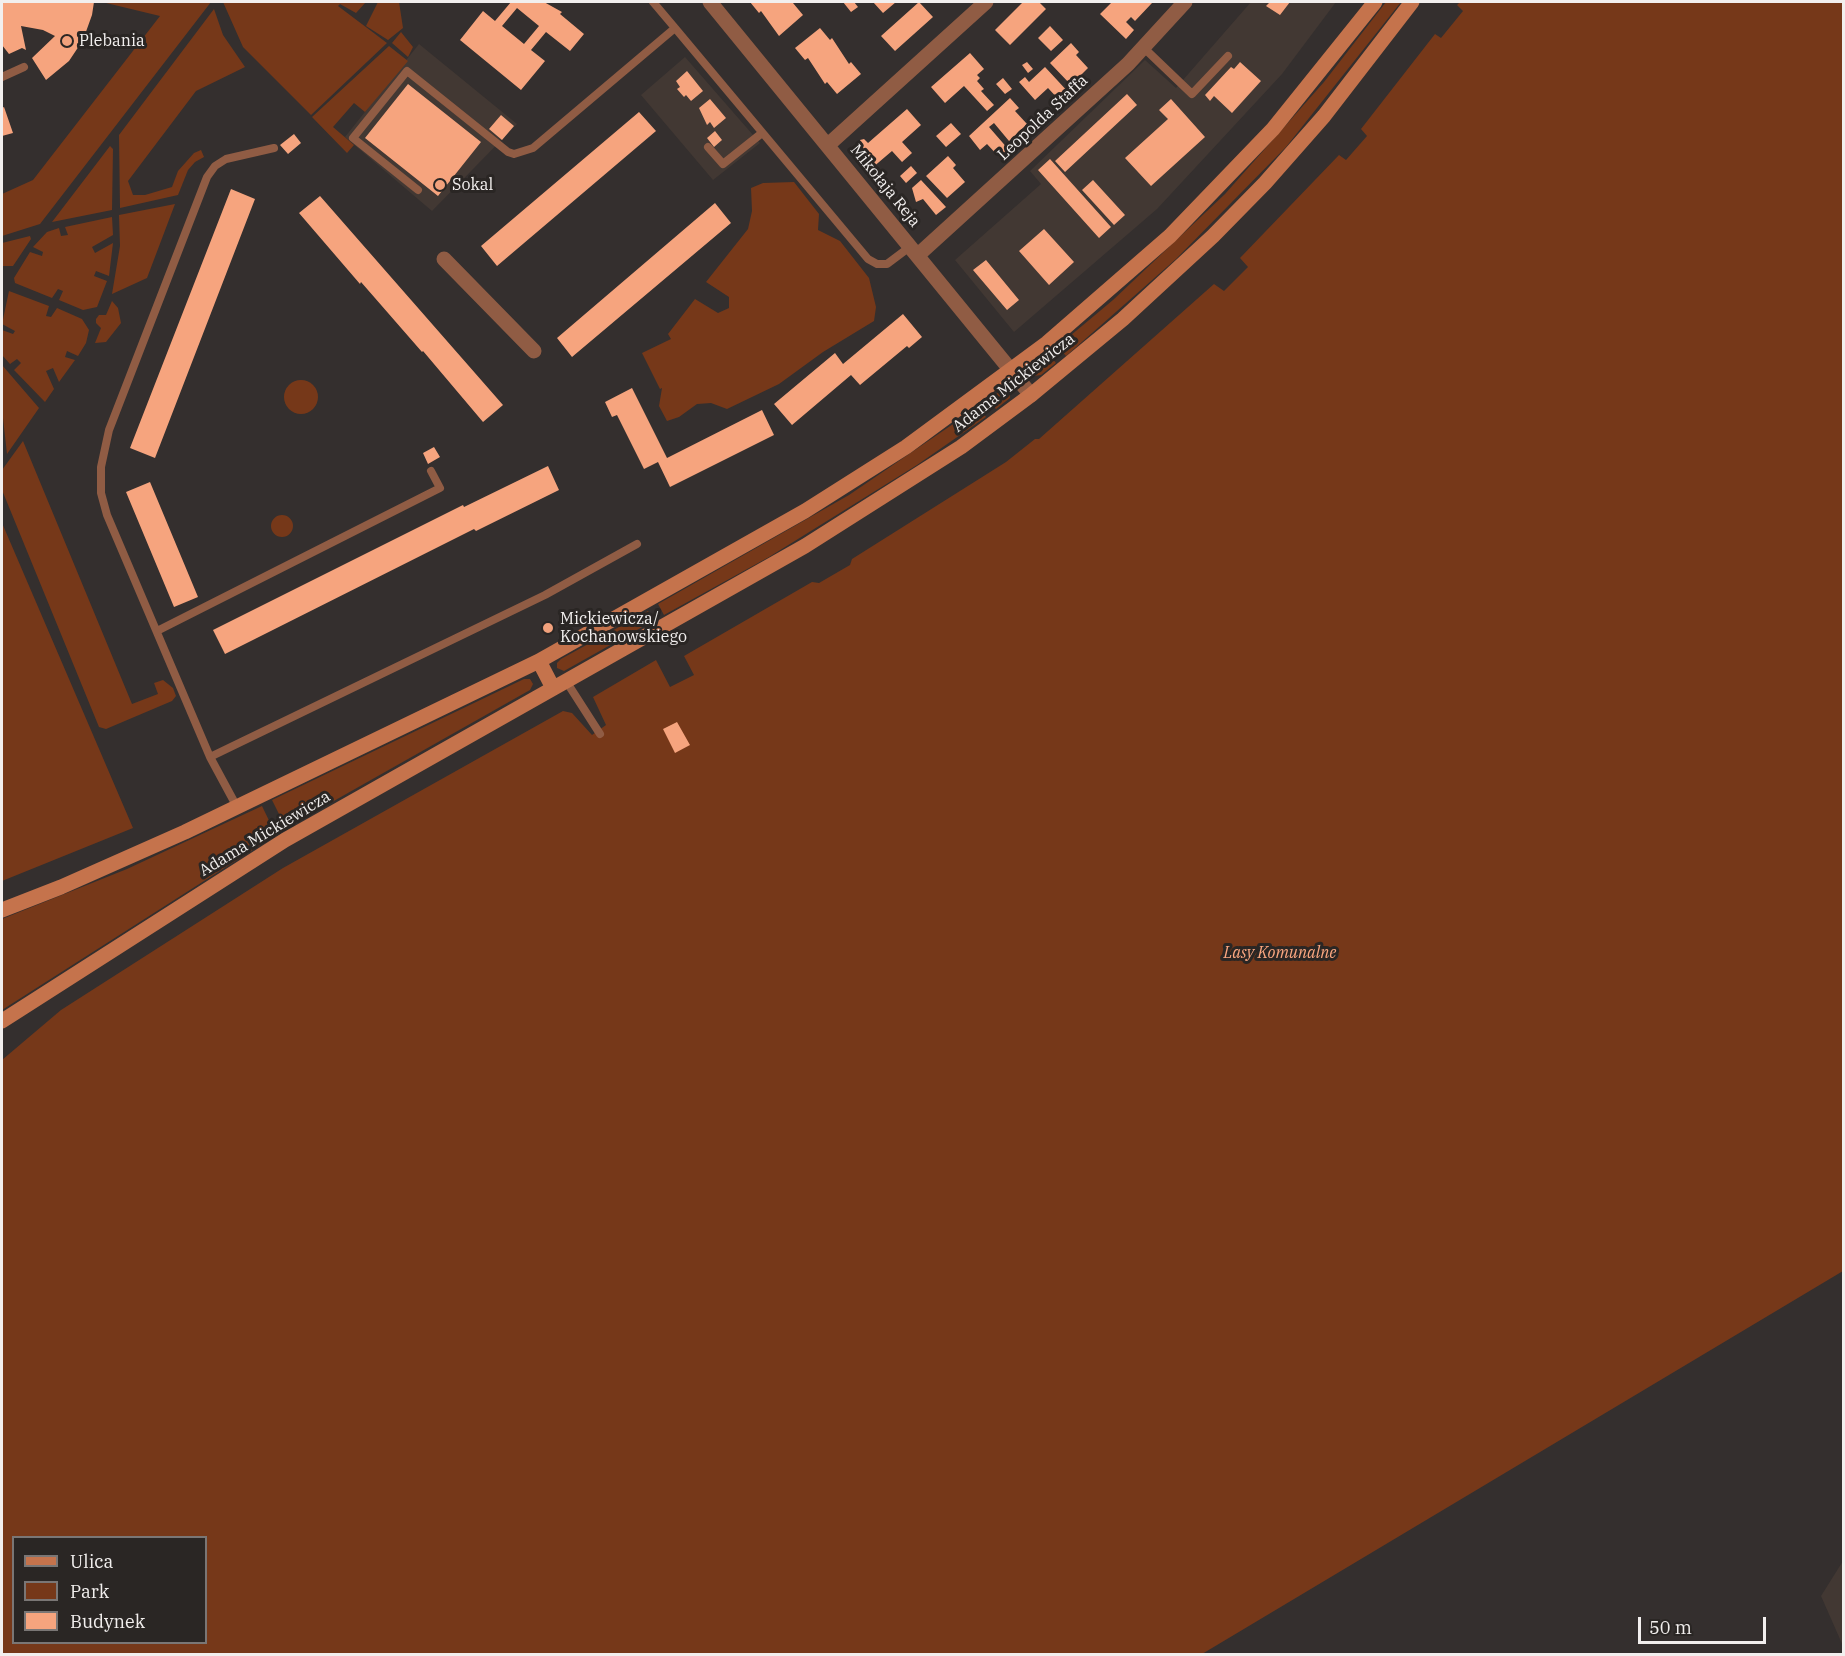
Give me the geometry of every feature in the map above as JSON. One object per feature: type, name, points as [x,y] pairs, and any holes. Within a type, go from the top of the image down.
[{"type":"street","name":"Mikołaja Reja","points":[[710,2],[1031,395]]},
{"type":"street","points":[[828,145],[986,2]]},
{"type":"street","name":"Leopolda Staffa","points":[[914,251],[1144,48],[1185,2]]},
{"type":"street","name":"Adama Mickiewicza","points":[[2,910],[92,874],[237,807],[539,661],[831,495],[906,447],[1012,371],[1108,292],[1208,199],[1299,99],[1375,2]]},
{"type":"street","name":"Adama Mickiewicza","points":[[2,1021],[285,840],[855,517],[961,447],[1031,395],[1174,274],[1258,190],[1366,64],[1412,2]]},
{"type":"street","points":[[444,259],[534,351]]},
{"type":"street","points":[[539,661],[559,685]]},
{"type":"lane","points":[[653,2],[873,263],[887,264],[914,251]]},
{"type":"lane","points":[[418,190],[353,138],[407,71],[508,152],[522,153],[533,148],[675,28]]},
{"type":"lane","points":[[1144,48],[1192,94],[1228,56]]},
{"type":"lane","points":[[2,77],[24,67]]},
{"type":"lane","points":[[708,147],[723,164],[762,133]]},
{"type":"lane","points":[[237,807],[210,757],[157,631],[104,503],[100,480],[105,447],[207,177],[215,166],[226,159],[274,148]]},
{"type":"lane","points":[[157,631],[440,488],[431,471]]},
{"type":"lane","points":[[210,757],[545,595],[637,544]]},
{"type":"lane","points":[[559,685],[600,734]]},
{"type":"shaded area","points":[[1251,2],[1336,2],[1282,74],[1157,209],[1014,332],[955,260],[1041,184],[1030,171],[1145,60],[1176,88]]},
{"type":"shaded area","points":[[419,44],[517,124],[432,211],[345,137]]},
{"type":"shaded area","points":[[685,57],[760,143],[713,180],[641,95]]},
{"type":"shaded area","points":[[1843,1561],[1843,1646],[1821,1596]]},
{"type":"green space","points":[[102,2],[211,2],[40,224],[2,236],[2,194],[33,180],[160,16]]},
{"type":"green space","points":[[223,2],[366,2],[356,13],[340,4],[338,6],[387,43],[311,115],[243,47]]},
{"type":"green space","points":[[378,2],[399,2],[403,28],[388,40],[366,26]]},
{"type":"green space","points":[[1386,2],[1401,2],[1286,147],[1176,259],[1066,356],[1058,346],[1113,300],[1225,194],[1324,82]]},
{"type":"green space","name":"Lasy Komunalne","points":[[1460,2],[1843,2],[1843,1271],[1202,1654],[2,1654],[2,1060],[61,1010],[283,868],[563,711],[572,713],[592,735],[606,725],[593,697],[656,660],[670,687],[694,675],[684,656],[812,582],[819,583],[850,565],[852,559],[1006,462],[1035,439],[1039,439],[1214,284],[1224,291],[1248,267],[1240,258],[1339,155],[1346,160],[1367,136],[1361,129],[1435,34],[1441,38],[1463,11],[1457,5]]},
{"type":"green space","points":[[214,9],[223,35],[245,67],[196,91],[128,181],[133,195],[145,195],[172,187],[178,171],[194,153],[201,150],[204,157],[188,170],[178,195],[120,208],[119,135]]},
{"type":"green space","points":[[401,32],[413,47],[408,57],[392,43]]},
{"type":"green space","points":[[389,46],[408,61],[365,112],[354,103],[333,127],[354,145],[347,153],[312,117]]},
{"type":"green space","points":[[110,146],[113,149],[112,210],[52,222]]},
{"type":"green space","points":[[794,182],[819,214],[818,230],[840,241],[869,278],[876,307],[874,321],[823,352],[779,384],[727,409],[711,403],[697,404],[679,417],[667,421],[659,406],[662,388],[660,389],[642,353],[671,339],[668,334],[695,299],[718,313],[729,308],[729,297],[706,282],[748,229],[752,211],[751,188],[763,183]]},
{"type":"green space","points":[[175,204],[147,278],[112,294],[120,246],[119,215]]},
{"type":"green space","points":[[112,217],[113,235],[92,247],[95,253],[113,243],[109,276],[96,271],[94,276],[107,281],[97,307],[83,310],[59,300],[63,291],[58,289],[52,298],[15,283],[14,278],[30,252],[42,256],[43,252],[33,247],[47,232],[59,228],[61,236],[68,235],[65,227]]},
{"type":"green space","points":[[30,236],[31,239],[13,266],[2,266],[2,243]]},
{"type":"green space","points":[[9,291],[49,306],[46,316],[51,317],[57,308],[82,319],[89,330],[86,343],[78,356],[67,351],[65,357],[75,360],[59,382],[53,368],[46,371],[54,389],[45,402],[14,370],[21,363],[17,359],[10,364],[2,355],[2,330],[13,334],[15,331],[2,324]]},
{"type":"green space","points":[[112,301],[118,308],[121,323],[106,342],[95,343],[101,328],[96,323],[96,319],[99,315],[106,315]]},
{"type":"green space","points":[[1048,353],[1056,363],[1041,375],[1034,376],[1033,366]]},
{"type":"green space","points":[[2,365],[39,408],[7,454],[2,409]]},
{"type":"green space","points":[[301,380],[313,385],[318,397],[313,409],[301,414],[289,409],[284,397],[289,385]]},
{"type":"green space","points":[[1003,389],[1009,391],[1010,398],[996,409],[988,400]]},
{"type":"green space","points":[[978,407],[986,417],[917,465],[769,557],[664,615],[658,604],[849,495]]},
{"type":"green space","points":[[23,441],[132,704],[158,694],[154,683],[163,680],[173,688],[176,696],[172,701],[106,729],[99,727],[2,490],[2,470]]},
{"type":"green space","points":[[282,515],[290,518],[293,526],[290,534],[282,537],[274,534],[271,526],[274,518]]},
{"type":"green space","points":[[2,523],[133,828],[2,881]]},
{"type":"green space","points":[[648,611],[653,621],[564,671],[557,668],[557,663],[561,659]]},
{"type":"green space","points":[[524,679],[530,679],[533,684],[530,690],[286,828],[272,800]]},
{"type":"green space","points":[[262,806],[276,835],[2,1010],[2,919],[127,869]]},
{"type":"building","name":"Plebania","points":[[2,2],[94,2],[83,40],[69,61],[46,80],[32,58],[55,36],[43,30],[21,26],[26,50],[22,48],[9,54],[2,45]]},
{"type":"building","points":[[511,2],[544,2],[562,12],[560,14],[584,34],[570,51],[546,32],[531,50],[545,61],[521,90],[460,40],[483,11],[495,21]],"holes":[[[517,8],[539,26],[524,44],[502,26]]]},
{"type":"building","points":[[750,2],[795,2],[793,3],[803,15],[779,36],[761,11],[759,13]]},
{"type":"building","points":[[843,2],[854,2],[858,7],[851,12]]},
{"type":"building","points":[[873,2],[896,2],[883,13]]},
{"type":"building","points":[[919,2],[933,17],[895,51],[881,36]]},
{"type":"building","points":[[1023,2],[1039,2],[1046,9],[1010,45],[995,30]]},
{"type":"building","points":[[1112,2],[1152,3],[1135,21],[1131,17],[1126,22],[1134,30],[1126,39],[1100,14]]},
{"type":"building","points":[[1270,2],[1290,2],[1280,15],[1266,6]]},
{"type":"building","points":[[1050,26],[1063,40],[1051,51],[1038,38]]},
{"type":"building","points":[[820,28],[830,40],[832,38],[849,64],[851,62],[861,74],[837,94],[827,82],[825,84],[808,58],[805,60],[795,48]]},
{"type":"building","points":[[1071,43],[1079,52],[1076,55],[1088,68],[1071,85],[1050,63]]},
{"type":"building","points":[[970,53],[984,69],[977,75],[980,78],[977,81],[984,89],[981,91],[994,105],[987,111],[964,86],[945,103],[931,87]]},
{"type":"building","points":[[1027,62],[1033,69],[1028,73],[1022,65]]},
{"type":"building","points":[[1240,62],[1261,81],[1232,113],[1214,96],[1210,101],[1205,95],[1231,67],[1234,69]]},
{"type":"building","points":[[1045,67],[1070,94],[1061,102],[1048,88],[1035,100],[1019,82],[1025,77],[1029,82]]},
{"type":"building","points":[[687,71],[703,91],[691,101],[677,89],[680,87],[676,81]]},
{"type":"building","points":[[1003,78],[1012,89],[1005,94],[996,84]]},
{"type":"building","points":[[408,84],[481,142],[438,196],[365,138]]},
{"type":"building","points":[[1127,94],[1137,105],[1065,172],[1055,161]]},
{"type":"building","points":[[1010,98],[1019,108],[1015,111],[1027,124],[1009,141],[994,123],[989,127],[1009,150],[1000,158],[987,144],[980,150],[969,136]]},
{"type":"building","points":[[710,99],[726,118],[714,128],[710,122],[707,125],[699,108]]},
{"type":"building","points":[[1171,99],[1205,137],[1151,186],[1125,158],[1168,119],[1159,110]]},
{"type":"building","points":[[4,107],[13,133],[2,136],[2,108]]},
{"type":"building","points":[[907,109],[921,125],[902,142],[912,153],[902,162],[892,151],[872,168],[859,157],[860,140],[864,139],[868,143]]},
{"type":"building","points":[[639,112],[656,131],[497,266],[481,246]]},
{"type":"building","points":[[501,115],[514,126],[502,140],[489,129]]},
{"type":"building","points":[[951,123],[961,134],[946,147],[936,136]]},
{"type":"building","points":[[715,131],[722,140],[714,147],[707,138]]},
{"type":"building","points":[[294,134],[301,143],[288,154],[280,145]]},
{"type":"building","points":[[948,156],[956,165],[953,168],[965,182],[947,198],[926,176]]},
{"type":"building","points":[[1050,159],[1111,227],[1099,238],[1038,170]]},
{"type":"building","points":[[911,166],[917,173],[906,183],[900,176]]},
{"type":"building","points":[[921,180],[946,207],[936,215],[923,199],[916,202],[912,188]]},
{"type":"building","points":[[1093,180],[1125,215],[1114,225],[1082,190]]},
{"type":"building","points":[[231,189],[255,199],[155,458],[130,448]]},
{"type":"building","points":[[320,196],[503,405],[483,422],[423,351],[361,282],[360,284],[299,213]]},
{"type":"building","points":[[715,203],[731,223],[572,357],[557,338]]},
{"type":"building","points":[[1044,229],[1074,262],[1049,285],[1019,251]]},
{"type":"building","points":[[986,260],[1019,300],[1007,310],[973,270]]},
{"type":"building","points":[[903,314],[922,337],[909,348],[907,346],[860,385],[851,375],[792,425],[774,404],[835,353],[843,364]]},
{"type":"building","points":[[632,388],[667,458],[762,410],[774,435],[670,487],[658,462],[644,469],[617,415],[612,417],[605,402]]},
{"type":"building","points":[[434,447],[440,457],[428,464],[423,453]]},
{"type":"building","points":[[548,466],[559,490],[476,531],[474,529],[225,654],[213,630],[463,505],[464,507]]},
{"type":"building","points":[[150,482],[198,597],[174,607],[126,492]]},
{"type":"building","points":[[677,722],[690,745],[675,753],[663,729]]},
{"type":"place","name":"Plebania","points":[[67,41]]},
{"type":"place","name":"Sokal","points":[[440,185]]},
{"type":"place","name":"Mickiewicza/ Kochanowskiego","points":[[548,628]]}]
